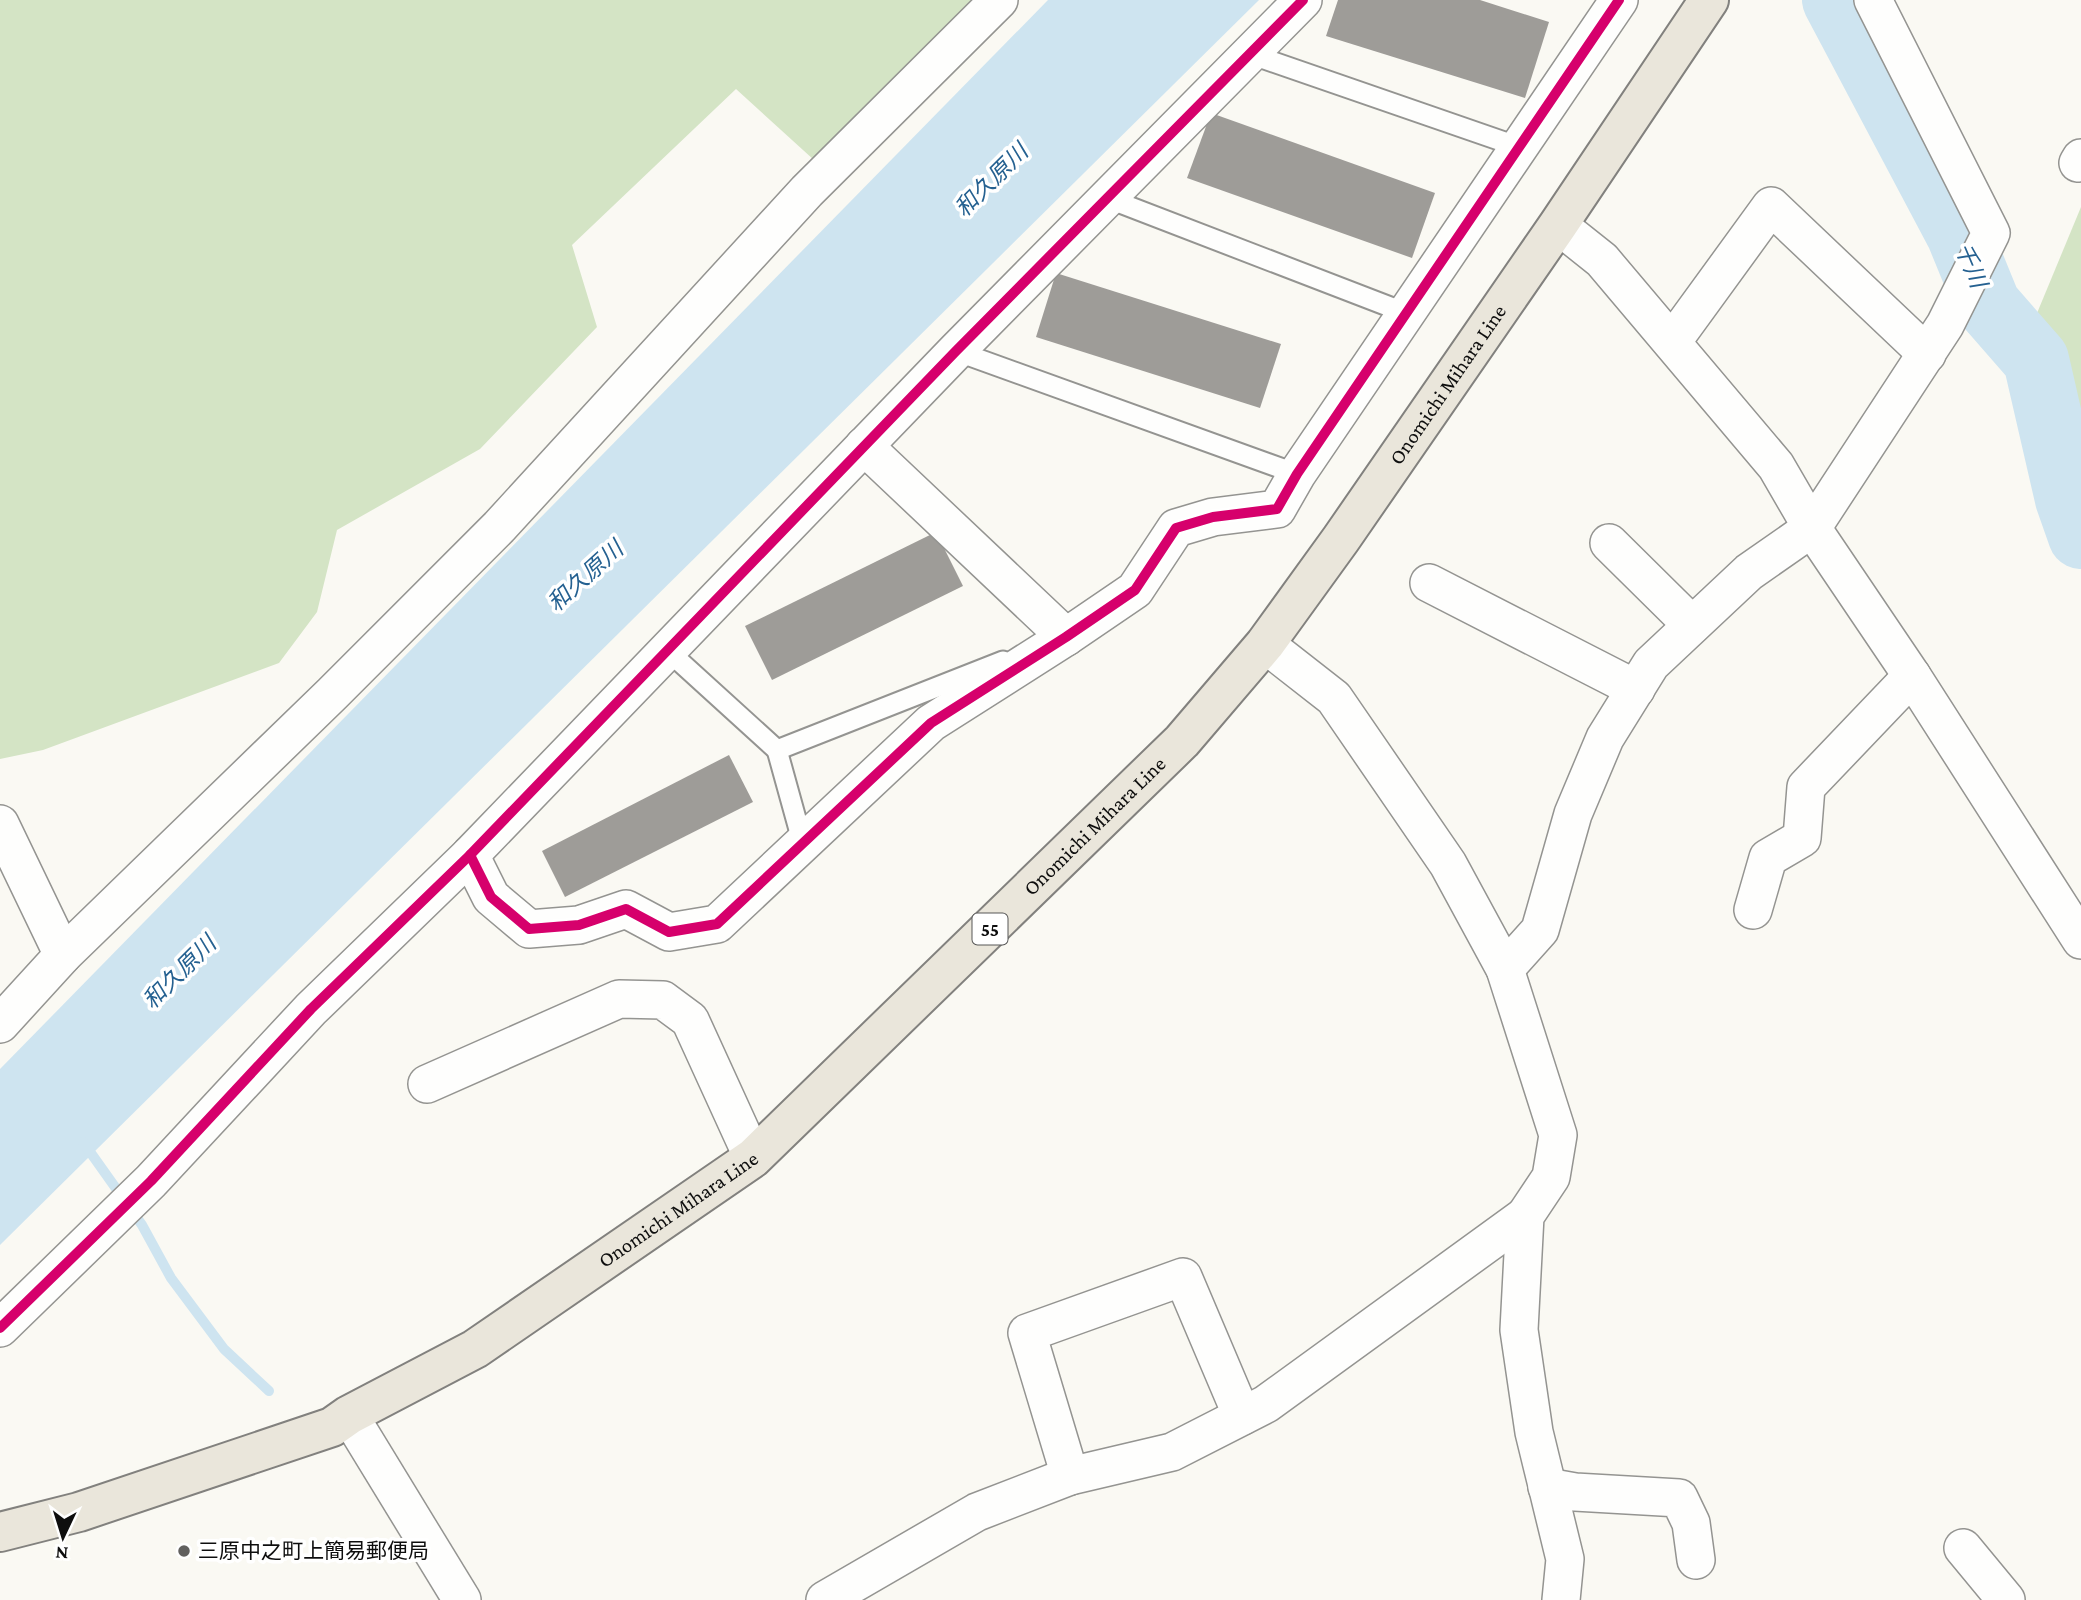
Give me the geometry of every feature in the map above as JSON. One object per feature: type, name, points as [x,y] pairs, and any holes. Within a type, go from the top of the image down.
[{"type":"main road","name":"Onomichi Mihara Line","points":[[0,1532],[79,1513],[332,1427],[349,1415],[475,1349],[753,1158],[1182,741],[1265,644],[1341,539],[1558,225],[1709,0]]},
{"type":"street","points":[[0,1024],[63,955],[332,694],[499,527],[807,191],[999,0]]},
{"type":"street","points":[[0,1328],[151,1181],[311,1009],[470,855],[956,351],[1303,0]]},
{"type":"street","points":[[470,855],[491,897],[529,929],[579,925],[626,909],[669,932],[717,924],[931,723],[1135,590],[1176,528],[1213,517],[1277,509],[1297,474],[1619,0]]},
{"type":"street","points":[[1506,969],[1540,930],[1573,814],[1605,738],[1651,664],[1749,572],[1812,528],[1945,325],[1991,233],[1873,0]]},
{"type":"street","points":[[1672,342],[1771,206],[1927,354]]},
{"type":"street","points":[[1558,225],[1602,260],[1776,466],[1812,528],[1912,676],[2081,940]]},
{"type":"street","points":[[864,446],[1066,637]]},
{"type":"street","points":[[1609,543],[1692,625]]},
{"type":"street","points":[[1429,583],[1636,689]]},
{"type":"street","points":[[825,1600],[977,1512],[1070,1476],[1172,1452],[1266,1404],[1525,1216],[1551,1177],[1559,1135],[1506,969],[1448,864],[1334,698],[1265,644]]},
{"type":"street","points":[[1753,910],[1768,858],[1802,838],[1806,788],[1912,676]]},
{"type":"street","points":[[0,824],[63,955]]},
{"type":"street","points":[[427,1084],[619,999],[663,1000],[690,1020],[753,1158]]},
{"type":"street","points":[[1525,1216],[1519,1330],[1534,1432],[1566,1559],[1561,1600]]},
{"type":"street","points":[[1070,1476],[1027,1333],[1183,1277],[1242,1416]]},
{"type":"street","points":[[349,1415],[462,1600]]},
{"type":"street","points":[[1547,1487],[1575,1492],[1679,1499],[1691,1523],[1696,1559]]},
{"type":"street","points":[[1964,1548],[2006,1600]]},
{"type":"lane","points":[[1250,54],[1519,147]]},
{"type":"lane","points":[[1107,198],[1406,313]]},
{"type":"lane","points":[[956,351],[1297,474]]},
{"type":"lane","points":[[776,750],[1066,637]]},
{"type":"lane","points":[[667,650],[776,750],[803,844]]},
{"type":"green space","points":[[0,0],[974,0],[814,160],[736,89],[572,245],[597,327],[480,449],[337,530],[317,612],[279,663],[43,750],[0,759]]},
{"type":"green space","points":[[2081,207],[2081,462],[2018,359]]},
{"type":"water","name":"和久原川","points":[[1048,0],[1259,0],[0,1245],[0,1069]]},
{"type":"building","points":[[1338,0],[1480,0],[1549,22],[1525,98],[1326,36]]},
{"type":"building","points":[[1211,113],[1435,193],[1412,258],[1187,178]]},
{"type":"building","points":[[1056,273],[1281,344],[1260,408],[1036,337]]},
{"type":"building","points":[[936,532],[963,586],[772,680],[745,626]]},
{"type":"building","points":[[729,755],[753,802],[565,897],[542,851]]},
{"type":"waterway","name":"千川","points":[[1835,0],[1959,234],[1988,305],[2036,360],[2068,499],[2081,536]]},
{"type":"waterway","points":[[83,1142],[142,1225],[171,1278],[224,1349],[269,1391]]},
{"type":"cycle path","points":[[0,1328],[151,1181],[311,1009],[470,855],[956,351],[1303,0]]},
{"type":"cycle path","points":[[470,855],[491,897],[529,929],[579,925],[626,909],[669,932],[717,924],[931,723],[1135,590],[1176,528],[1213,517],[1277,509],[1297,474],[1619,0]]},
{"type":"place","name":"三原中之町上簡易郵便局","points":[[184,1551]]}]
